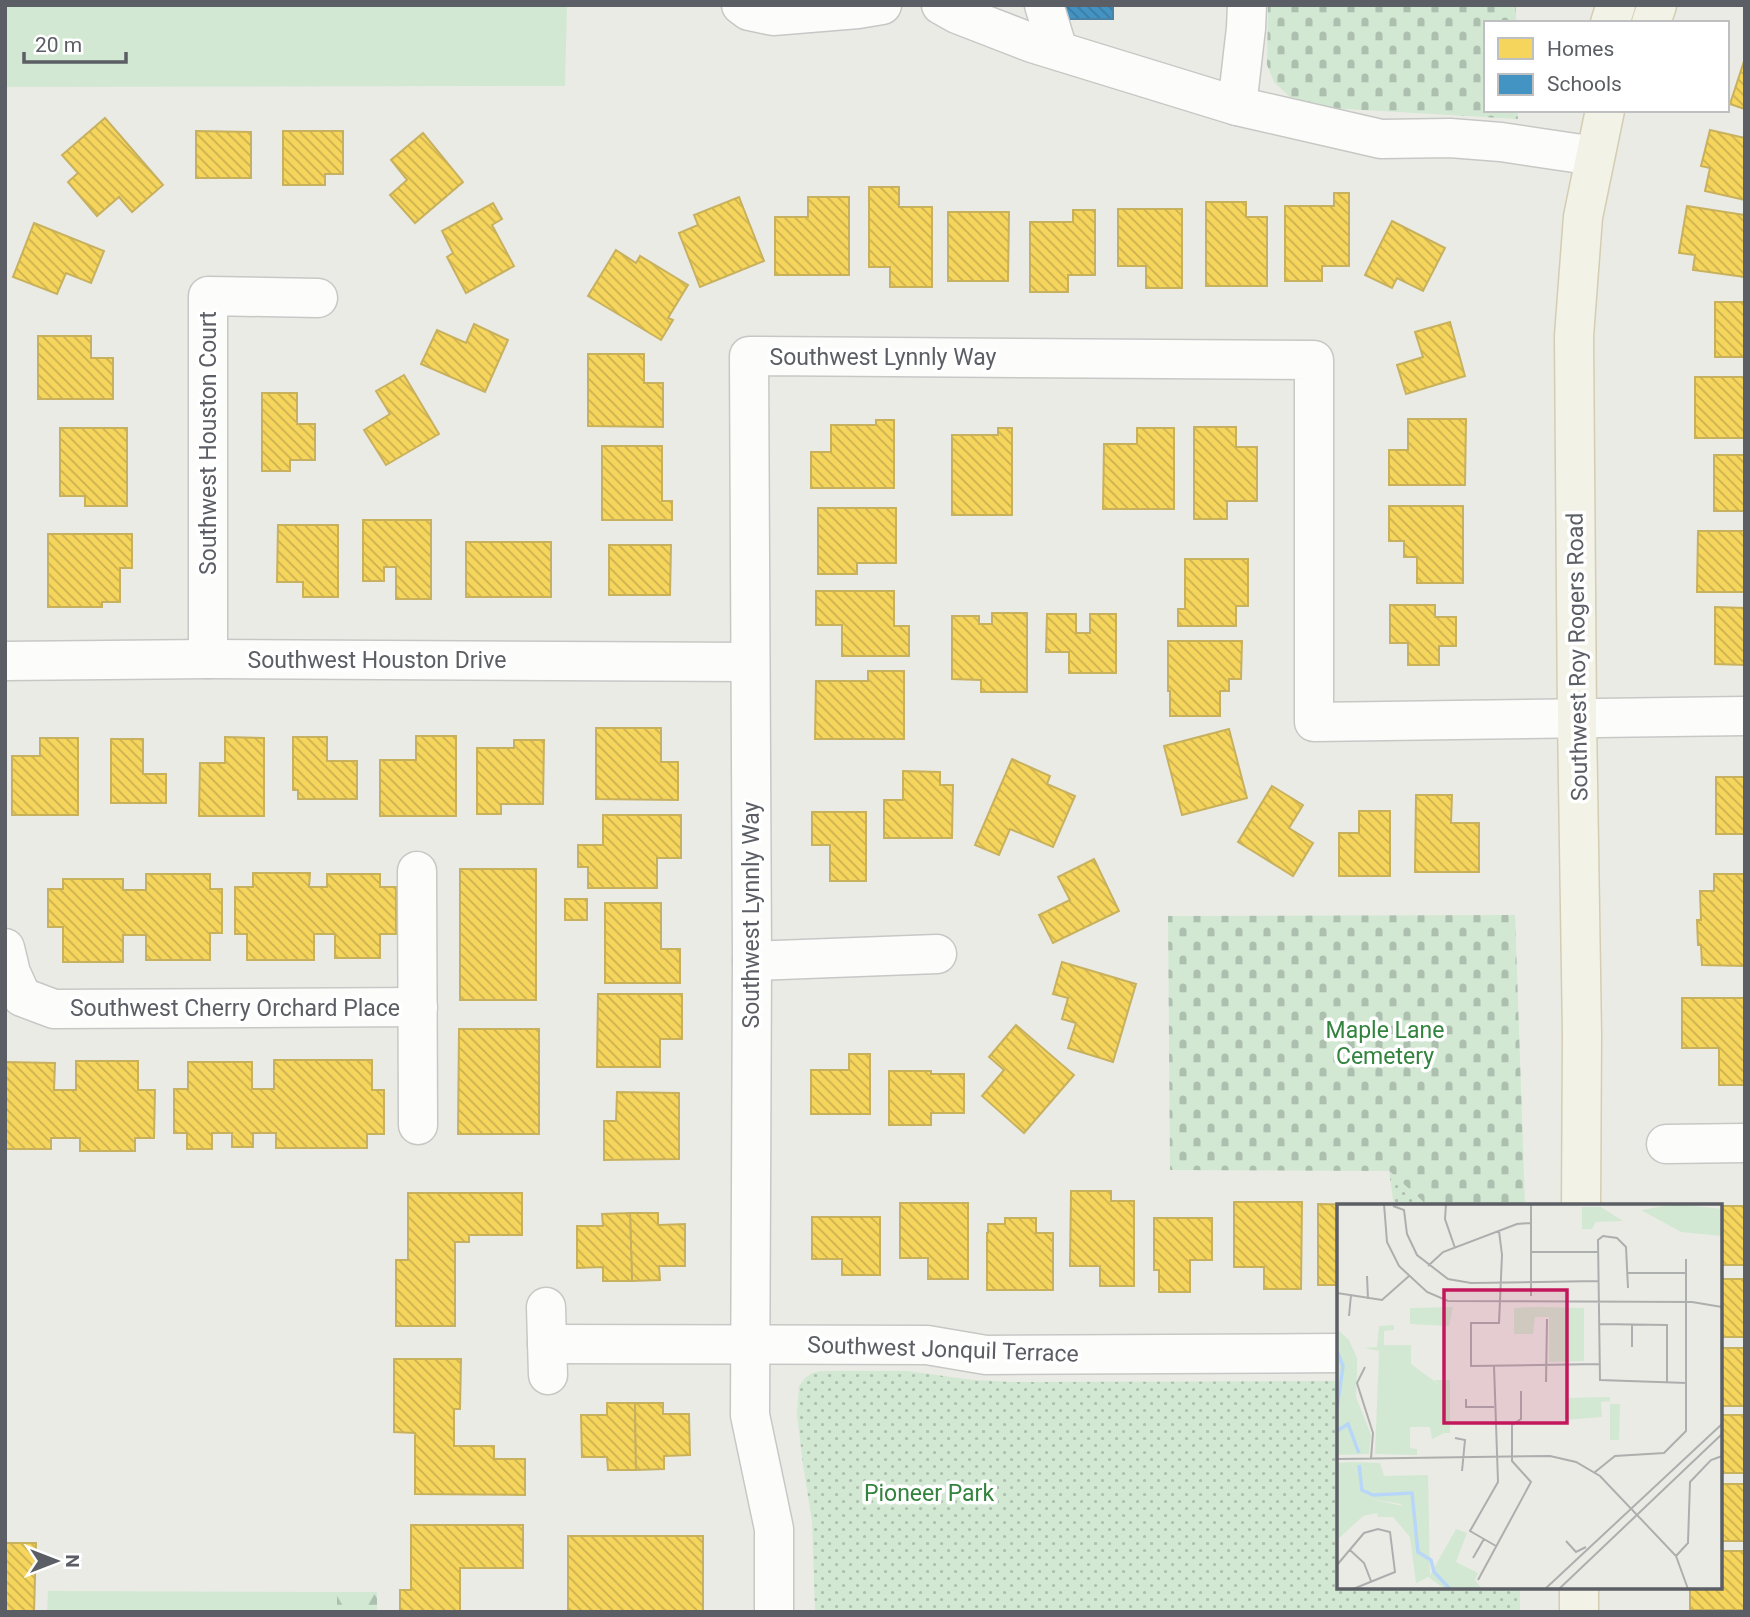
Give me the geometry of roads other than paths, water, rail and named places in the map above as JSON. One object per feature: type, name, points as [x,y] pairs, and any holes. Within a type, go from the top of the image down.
[{"type":"main road","name":"Southwest Roy Rogers Road","points":[[1581,1204],[1582,1036],[1574,336],[1583,217],[1605,112]]},
{"type":"main road","points":[[1579,1589],[1579,1612]]},
{"type":"street","points":[[741,5],[749,11],[773,16],[882,5]]},
{"type":"street","points":[[941,5],[957,14],[1032,43],[1237,106],[1381,139],[1476,140],[1595,156]]},
{"type":"street","points":[[1044,5],[1058,50]]},
{"type":"street","points":[[1237,106],[1247,5]]},
{"type":"street","name":"Southwest Houston Court","points":[[208,659],[208,296],[318,298]]},
{"type":"street","name":"Southwest Lynnly Way","points":[[774,1612],[774,1529],[750,1415],[752,961],[749,356],[1314,360],[1314,722],[1745,716]]},
{"type":"street","name":"Southwest Houston Drive","points":[[5,660],[749,662]]},
{"type":"street","points":[[417,871],[418,1125]]},
{"type":"street","name":"Southwest Cherry Orchard Place","points":[[5,948],[11,973],[22,997],[54,1009],[418,1007]]},
{"type":"street","points":[[752,961],[937,954]]},
{"type":"street","points":[[1666,1144],[1745,1143]]},
{"type":"street","name":"Southwest Jonquil Terrace","points":[[547,1342],[927,1345],[986,1355],[1337,1353]]},
{"type":"park label","name":"Maple Lane Cemetery","points":[[1385,1043]]},
{"type":"park label","name":"Pioneer Park","points":[[929,1493]]}]
